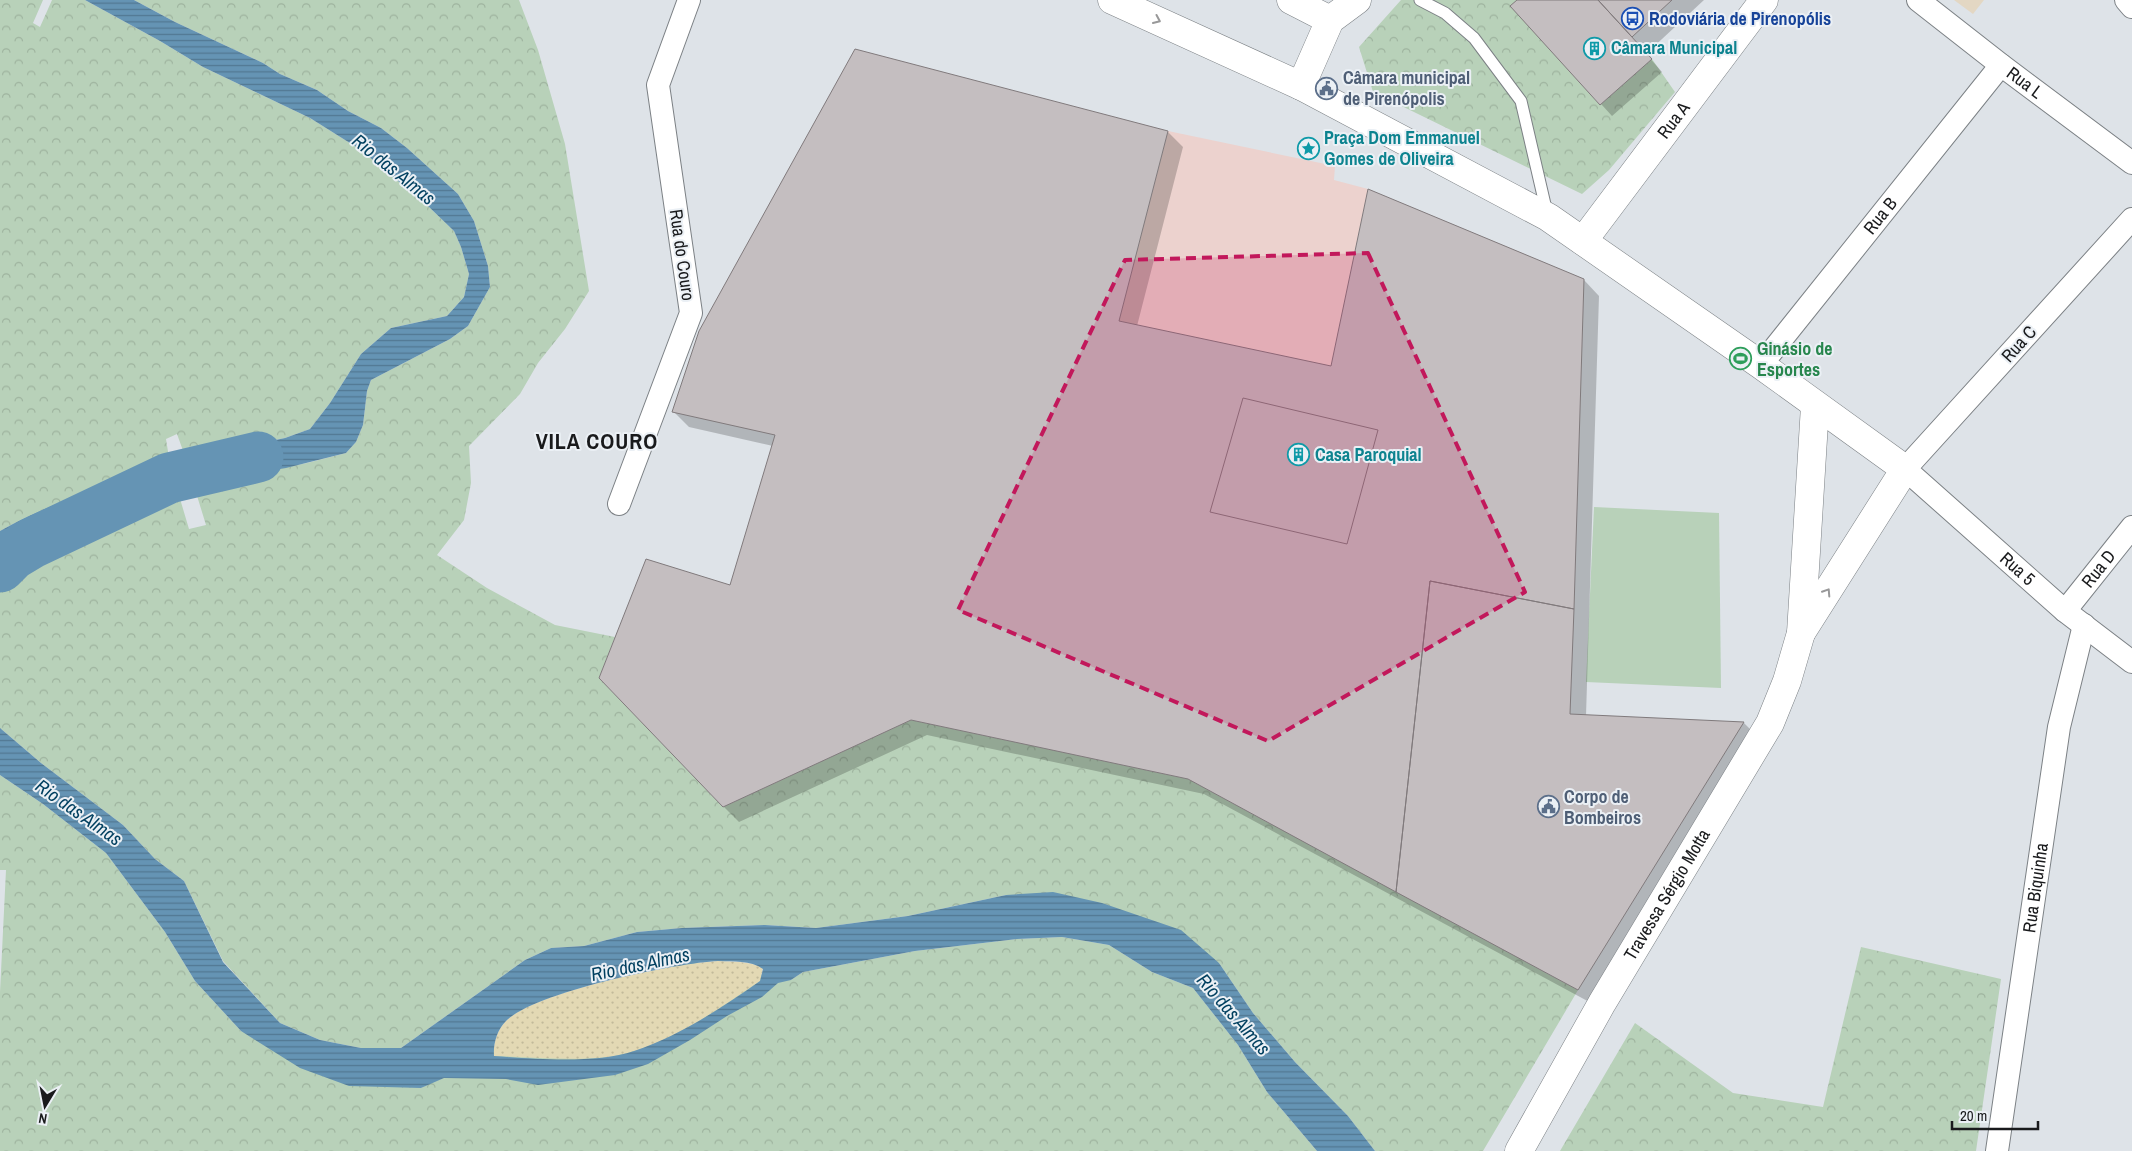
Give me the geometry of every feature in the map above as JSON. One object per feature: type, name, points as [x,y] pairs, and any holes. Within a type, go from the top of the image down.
[{"type":"street","name":"Rua do Couro","points":[[619,504],[690,313],[658,84],[689,0]]},
{"type":"street","points":[[1112,0],[1301,86],[1548,217],[1761,365],[1815,406],[1906,469],[1801,633]]},
{"type":"street","points":[[1291,0],[1330,20]]},
{"type":"street","points":[[1301,86],[1330,20],[1357,0]]},
{"type":"street","name":"Rua A","points":[[1583,242],[1764,0]]},
{"type":"street","name":"Rua L","points":[[1918,0],[2001,66],[2132,163]]},
{"type":"street","points":[[2126,0],[2132,7]]},
{"type":"street","name":"Rua B","points":[[1761,365],[2001,66]]},
{"type":"street","name":"Rua C","points":[[1906,469],[2132,219]]},
{"type":"street","points":[[1801,633],[1815,406]]},
{"type":"street","name":"Rua 5","points":[[1906,469],[2065,611],[2132,662]]},
{"type":"street","name":"Rua D","points":[[2065,611],[2132,527]]},
{"type":"street","name":"Rua Biquinha","points":[[1997,1151],[2059,727],[2084,625]]},
{"type":"street","name":"Travessa Sérgio Motta","points":[[1519,1151],[1602,1003],[1770,723],[1787,681],[1801,633]]},
{"type":"lane","points":[[1420,0],[1445,13],[1474,38],[1521,101],[1548,217]]},
{"type":"highlighted area","points":[[1368,253],[1525,592],[1268,741],[958,610],[1125,260]]},
{"type":"shaded area","points":[[1954,0],[1984,0],[1973,14]]},
{"type":"shaded area","points":[[1168,131],[1335,166],[1334,180],[1368,189],[1331,366],[1119,321]]},
{"type":"green space","points":[[0,0],[43,0],[33,23],[40,27],[52,0],[85,0],[203,67],[310,118],[361,150],[429,207],[454,231],[469,274],[464,297],[447,316],[391,328],[361,354],[330,403],[310,429],[285,438],[186,459],[177,434],[166,439],[170,464],[62,502],[0,531]]},
{"type":"green space","points":[[134,0],[519,0],[538,50],[565,144],[589,291],[565,329],[538,363],[520,394],[469,446],[471,483],[464,520],[437,555],[487,588],[555,625],[615,637],[599,678],[723,807],[911,720],[1188,779],[1578,990],[1483,1151],[1375,1151],[1348,1116],[1295,1062],[1253,1013],[1219,963],[1006,895],[908,916],[816,928],[765,925],[682,928],[637,932],[584,946],[551,948],[525,960],[401,1048],[361,1048],[320,1040],[280,1023],[223,961],[184,881],[155,859],[123,825],[41,763],[0,728],[0,592],[28,568],[62,546],[115,520],[161,502],[178,492],[189,529],[206,525],[194,486],[346,453],[356,442],[363,425],[367,391],[371,380],[450,339],[468,326],[490,287],[488,266],[474,221],[458,194],[407,148],[381,128],[348,111],[317,90],[280,74],[263,63],[175,22]]},
{"type":"green space","points":[[1401,0],[1517,0],[1511,6],[1600,105],[1652,59],[1675,92],[1609,170],[1582,194],[1373,92],[1359,47]]},
{"type":"green space","points":[[1594,507],[1719,513],[1721,688],[1586,682]]},
{"type":"green space","points":[[0,775],[43,804],[106,853],[165,932],[195,981],[241,1031],[421,1088],[629,976],[695,962],[791,980],[803,972],[915,951],[1017,939],[1062,937],[1109,945],[1152,972],[1193,988],[1238,1045],[1267,1092],[1317,1151],[0,1151],[0,992],[6,870],[0,870]]},
{"type":"green space","points":[[1861,947],[2001,979],[1976,1151],[1560,1151],[1635,1023],[1733,1093],[1823,1107]]},
{"type":"sand","points":[[718,961],[747,963],[763,968],[760,981],[707,1016],[649,1046],[629,1053],[594,1058],[566,1059],[494,1056],[496,1037],[500,1029],[506,1021],[521,1010],[574,990],[607,981],[671,967]]},
{"type":"water","points":[[85,0],[134,0],[175,22],[263,63],[280,74],[317,90],[348,111],[381,128],[407,148],[458,194],[474,221],[488,266],[490,287],[468,326],[450,339],[371,380],[367,391],[363,425],[356,442],[346,453],[286,468],[224,478],[194,486],[186,459],[285,438],[310,429],[330,403],[361,354],[391,328],[447,316],[464,297],[469,274],[454,231],[429,207],[361,150],[310,118],[203,67]]},
{"type":"water","points":[[174,462],[178,492],[161,502],[115,520],[62,546],[28,568],[0,592],[0,531],[63,501]]},
{"type":"water","points":[[0,728],[41,763],[123,825],[155,859],[184,881],[223,962],[280,1023],[320,1040],[361,1048],[401,1048],[525,960],[551,948],[584,946],[637,932],[682,928],[765,925],[816,928],[908,916],[1006,895],[1053,892],[1102,903],[1181,930],[1219,963],[1253,1013],[1295,1062],[1348,1116],[1375,1151],[1317,1151],[1267,1092],[1238,1045],[1193,988],[1152,972],[1109,945],[1062,937],[1017,939],[915,951],[803,972],[791,980],[778,983],[762,997],[648,1064],[615,1075],[538,1085],[506,1079],[444,1078],[421,1088],[349,1086],[300,1068],[241,1031],[195,981],[165,932],[106,853],[43,804],[0,775]],"holes":[[[718,961],[747,963],[758,966],[763,969],[760,981],[700,1020],[651,1045],[602,1058],[565,1060],[494,1056],[496,1037],[506,1021],[522,1010],[545,1000],[574,990],[640,973]]]},
{"type":"pier","points":[[174,460],[176,462],[179,495],[169,461]]},
{"type":"building","name":"Câmara Municipal","points":[[1517,0],[1598,0],[1652,59],[1600,105],[1510,6]]},
{"type":"building","name":"Rodoviária de Pirenopólis","points":[[1598,0],[1672,0],[1632,37]]},
{"type":"building","points":[[855,49],[1168,131],[1119,321],[1331,366],[1368,189],[1584,279],[1574,609],[1430,581],[1396,892],[1188,779],[911,720],[723,807],[599,678],[646,559],[730,585],[775,435],[672,412],[699,331]]},
{"type":"building","name":"Casa Paroquial","points":[[1243,398],[1378,430],[1347,544],[1210,512]]},
{"type":"building","name":"Corpo de Bombeiros","points":[[1430,581],[1574,609],[1570,714],[1744,722],[1578,990],[1396,892]]},
{"type":"waterway","name":"Rio das Almas","points":[[0,567],[12,555],[32,543],[169,478],[258,457]]},
{"type":"place","name":"Rodoviária de Pirenopólis","points":[[1633,19]]},
{"type":"place","name":"Câmara Municipal","points":[[1595,48]]},
{"type":"place","name":"Câmara municipal de Pirenópolis","points":[[1327,88]]},
{"type":"place","name":"Praça Dom Emmanuel Gomes de Oliveira","points":[[1308,148]]},
{"type":"place","name":"Ginásio de Esportes","points":[[1741,359]]},
{"type":"place","name":"Casa Paroquial","points":[[1299,455]]},
{"type":"place","name":"Corpo de Bombeiros","points":[[1548,807]]},
{"type":"district","name":"VILA COURO","points":[[597,441]]}]
